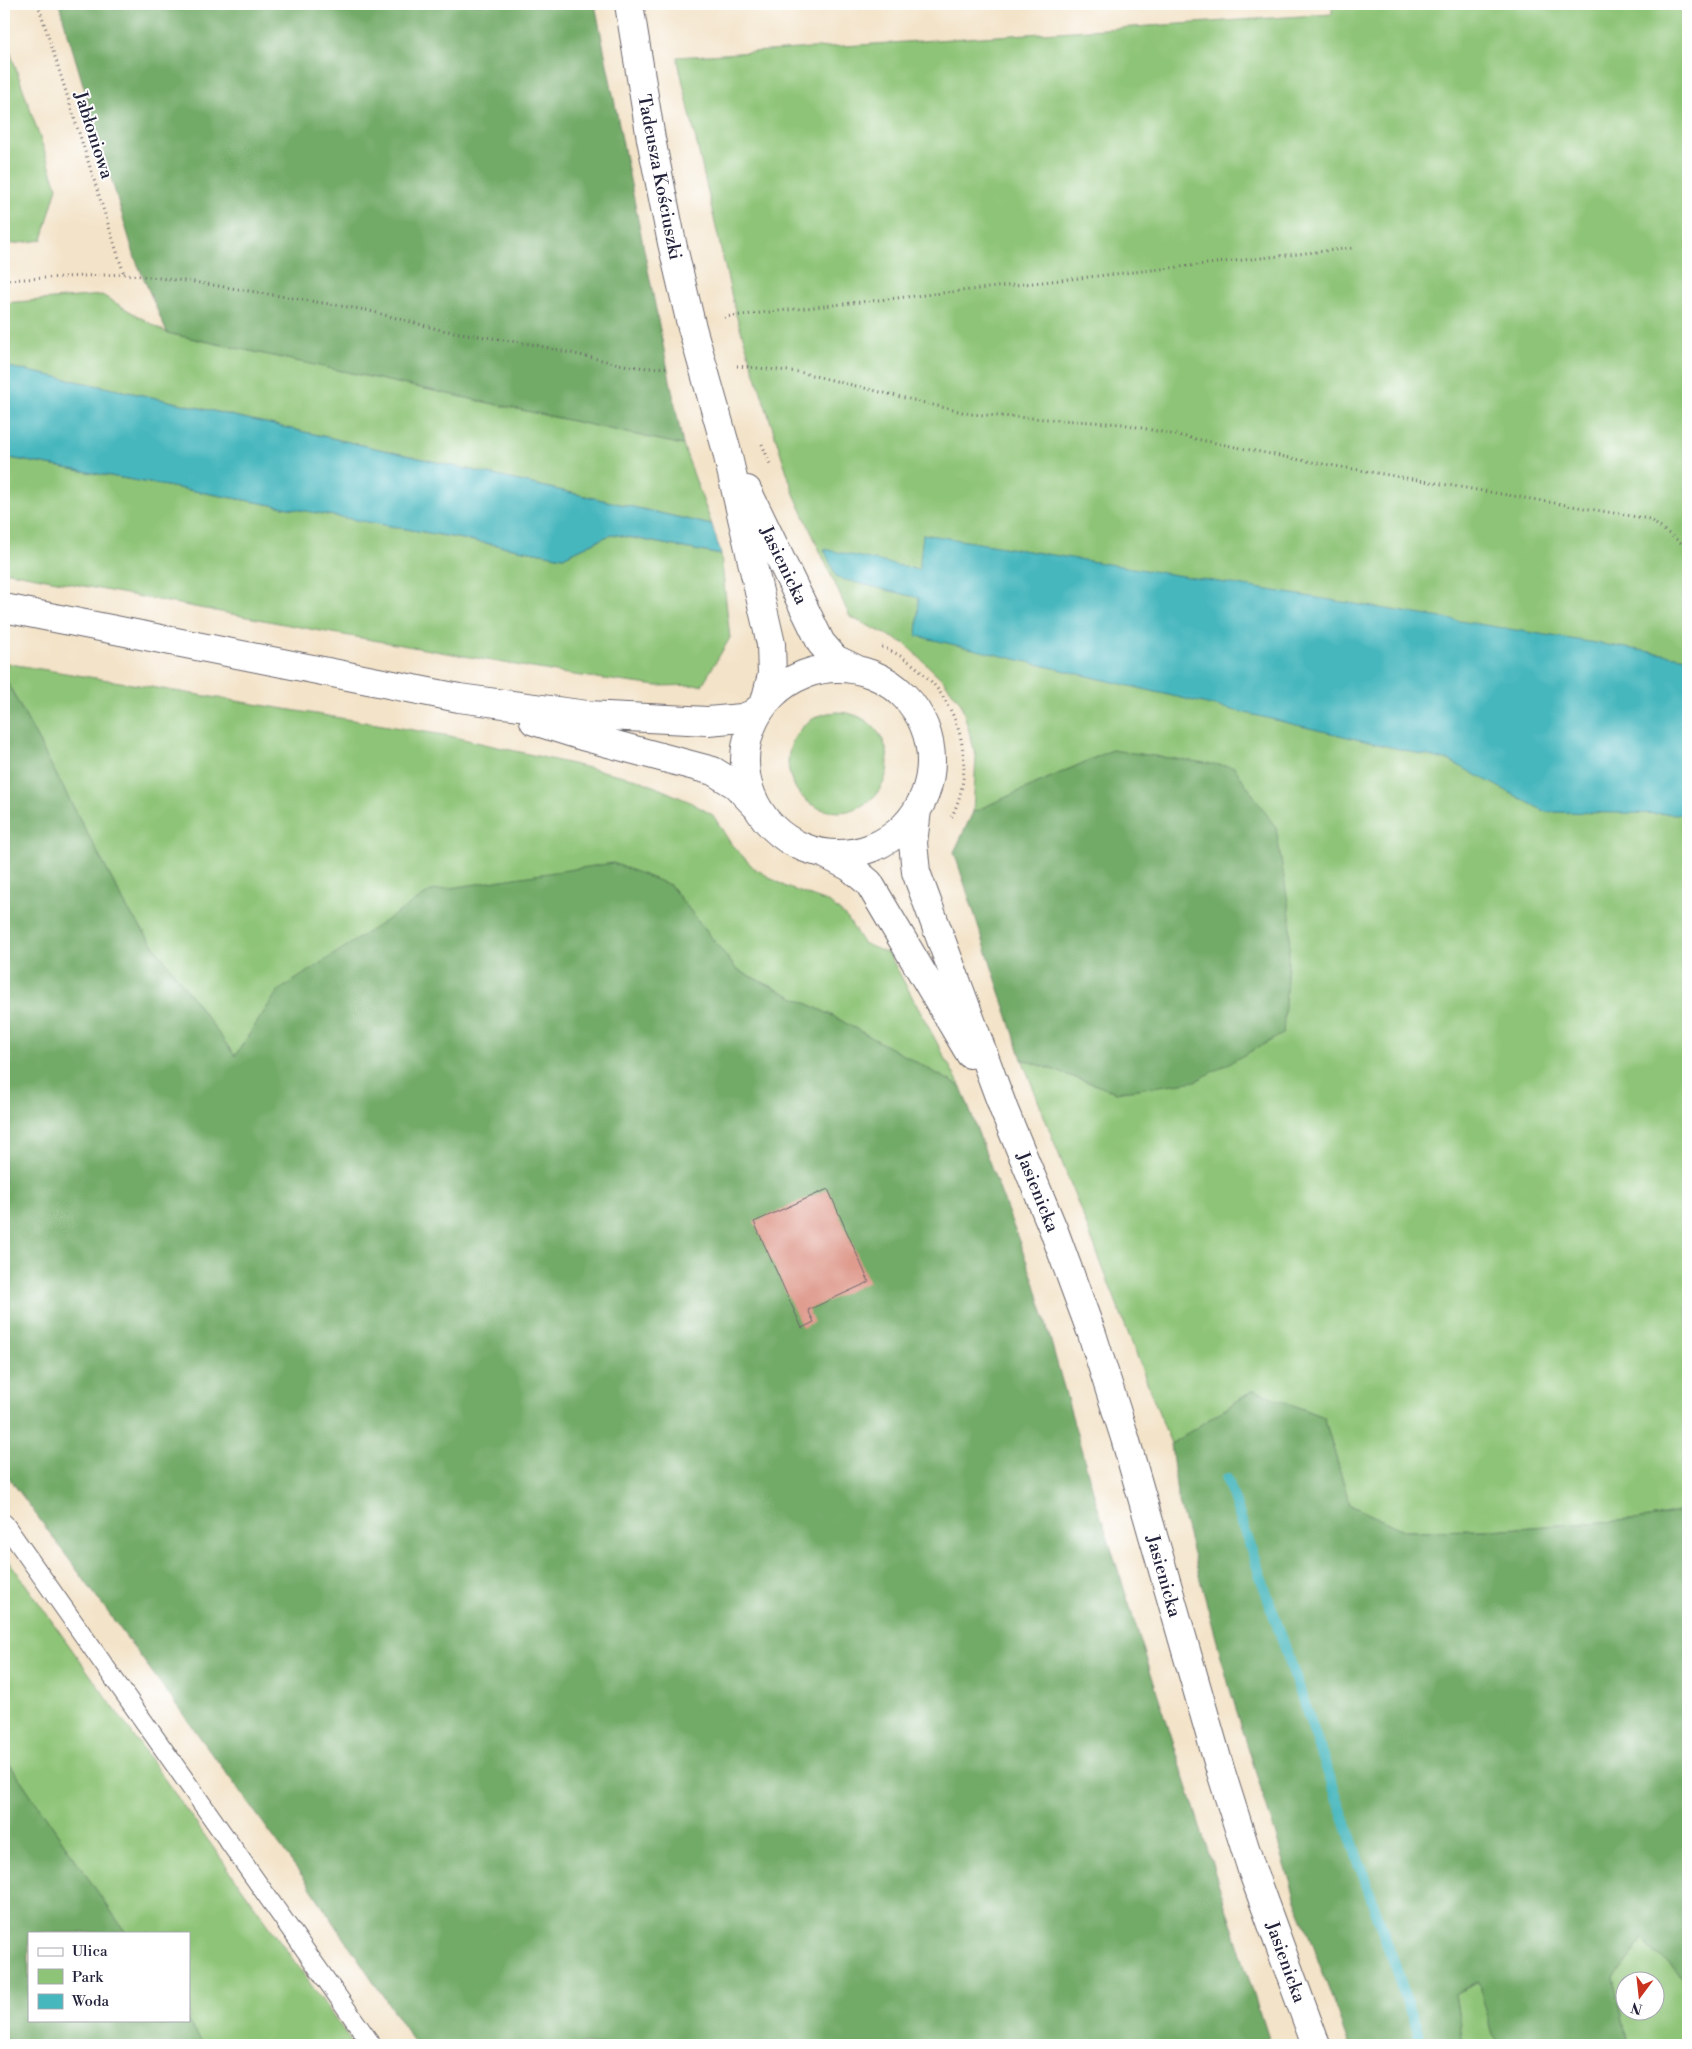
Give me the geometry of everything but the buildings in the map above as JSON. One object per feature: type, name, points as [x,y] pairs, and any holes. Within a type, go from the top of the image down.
[{"type":"main road","name":"Tadeusza Kościuszki","points":[[629,4],[661,192],[697,344]]},
{"type":"main road","name":"Jasienicka","points":[[697,344],[726,448],[772,644],[772,675],[763,705]]},
{"type":"main road","name":"Jasienicka","points":[[726,448],[821,642],[836,659],[856,670]]},
{"type":"main road","points":[[4,608],[459,698],[588,715],[708,721],[742,718],[752,714],[782,686],[802,674],[825,668],[841,667],[878,677],[898,689],[914,707],[925,728],[930,742],[931,766],[926,791],[917,810],[903,829],[877,846],[846,854],[823,853],[801,847],[787,840],[769,824],[755,805],[736,785],[713,770],[582,736],[459,698]]},
{"type":"main road","points":[[755,805],[747,783],[744,760],[747,737],[763,705]]},
{"type":"main road","name":"Jasienicka","points":[[917,810],[912,843],[916,872],[1004,1110],[1054,1231],[1092,1334],[1125,1438],[1226,1787],[1252,1870],[1316,2045]]},
{"type":"main road","name":"Jasienicka","points":[[823,853],[850,866],[869,883],[1004,1110]]},
{"type":"lane","points":[[4,1523],[372,2045]]},
{"type":"path","name":"Jabłoniowa","points":[[38,4],[124,274]]},
{"type":"path","points":[[4,280],[124,274],[194,282],[366,310],[441,330],[536,345],[628,366],[666,368],[736,315],[1352,248]]},
{"type":"path","points":[[697,344],[799,372],[970,414],[1122,424],[1300,460],[1649,519],[1688,548]]},
{"type":"green space","points":[[59,4],[595,4],[683,445],[167,333],[135,258]]},
{"type":"green space","points":[[1332,4],[1688,4],[1688,339],[1680,372],[1688,386],[1688,1510],[1644,1519],[1492,1530],[1405,1531],[1350,1505],[1324,1417],[1254,1390],[1171,1444],[1022,1059],[1116,1092],[1112,750],[973,812],[976,756],[961,703],[944,681],[904,643],[850,617],[794,494],[736,315],[677,57],[1332,14]]},
{"type":"green space","points":[[4,34],[57,187],[42,240],[4,245]]},
{"type":"green space","points":[[102,295],[167,333],[683,445],[712,525],[147,396],[4,366],[4,303]]},
{"type":"green space","points":[[1688,339],[1688,386],[1680,372]]},
{"type":"green space","points":[[4,457],[563,557],[612,534],[721,555],[730,638],[702,685],[657,686],[567,674],[321,631],[4,571]]},
{"type":"green space","points":[[4,663],[450,736],[637,779],[688,801],[713,815],[731,844],[754,868],[786,887],[830,903],[847,918],[863,943],[889,954],[961,1087],[831,1015],[737,970],[670,885],[278,991],[235,1056],[128,910],[4,676]]},
{"type":"green space","points":[[4,676],[128,910],[235,1056],[278,991],[431,891],[613,863],[670,885],[737,970],[831,1015],[961,1087],[1034,1281],[1095,1498],[1270,2045],[416,2045],[308,1884],[4,1471]]},
{"type":"green space","points":[[838,712],[857,715],[874,726],[885,743],[888,762],[885,781],[874,798],[857,809],[838,812],[819,809],[802,798],[791,781],[788,762],[791,743],[802,726],[819,715]]},
{"type":"green space","points":[[1112,750],[1234,767],[1276,828],[1291,921],[1283,1034],[1196,1081],[1116,1092],[1022,1059],[954,852],[973,812]]},
{"type":"green space","points":[[1254,1390],[1324,1417],[1350,1505],[1405,1531],[1492,1530],[1644,1519],[1688,1510],[1688,1979],[1684,1979],[1643,1940],[1619,1972],[1614,1972],[1614,2022],[1623,2022],[1628,2045],[1500,2045],[1493,2035],[1478,1982],[1455,1994],[1463,2045],[1349,2045],[1296,1900],[1231,1693],[1177,1495],[1171,1444]]},
{"type":"green space","points":[[4,1554],[354,2045],[204,2045],[188,2022],[190,2022],[190,1932],[125,1932],[4,1756]]},
{"type":"green space","points":[[4,1756],[125,1932],[28,1932],[28,2022],[188,2022],[204,2045],[4,2045]]},
{"type":"green space","points":[[1643,1940],[1684,1979],[1688,1979],[1688,2045],[1628,2045],[1623,2022],[1664,2022],[1664,1972],[1619,1972]]},
{"type":"green space","points":[[1479,1982],[1493,2035],[1500,2045],[1463,2045],[1455,1994]]},
{"type":"water","points":[[4,366],[147,396],[712,525],[721,555],[612,534],[563,557],[4,457]]},
{"type":"water","points":[[923,534],[1688,658],[1688,814],[1546,812],[1450,761],[917,636],[919,598],[837,578],[824,549],[919,570]]},
{"type":"waterway","points":[[1227,1479],[1422,2045]]}]
